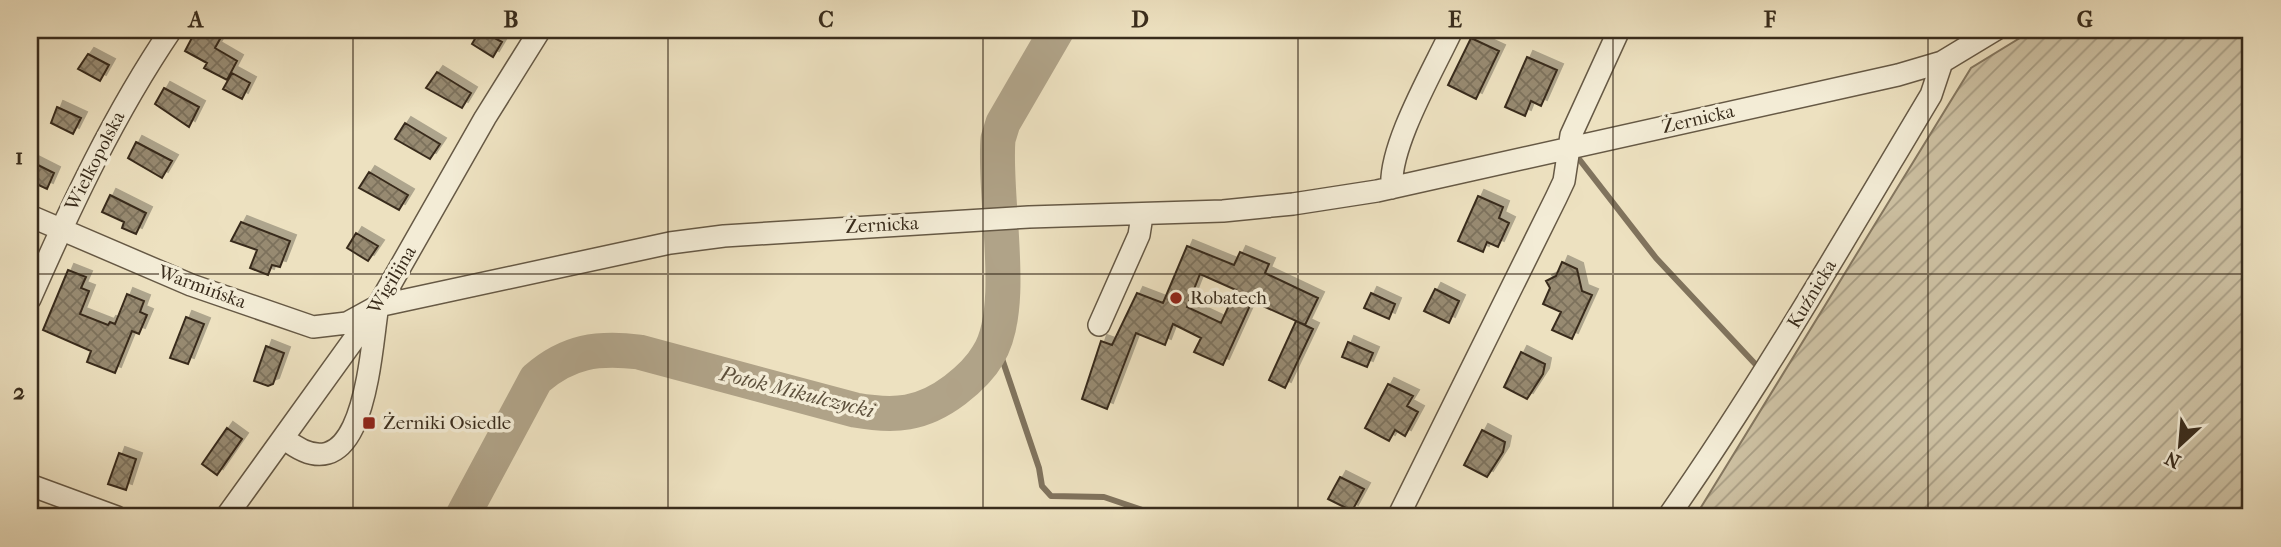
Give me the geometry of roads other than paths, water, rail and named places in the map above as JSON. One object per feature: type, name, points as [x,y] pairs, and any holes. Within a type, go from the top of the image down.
[{"type":"street","name":"Wielkopolska","points":[[30,299],[60,230],[131,89],[171,30]]},
{"type":"street","name":"Wigilijna","points":[[226,517],[285,439],[378,306],[485,118],[540,30]]},
{"type":"street","points":[[1392,188],[1391,174],[1401,139],[1452,30]]},
{"type":"street","points":[[1398,517],[1564,181],[1571,135],[1619,30]]},
{"type":"street","name":"Żernicka","points":[[378,306],[670,243],[751,234],[966,220],[1142,216],[1293,204],[1392,188],[1898,75],[1942,62],[1995,30]]},
{"type":"street","name":"Kuźnicka","points":[[1668,517],[1734,422],[1807,303],[1931,94],[1942,62]]},
{"type":"street","name":"Warmińska","points":[[30,216],[191,285],[313,327],[347,323],[378,306]]},
{"type":"street","points":[[1099,325],[1139,235],[1142,216]]},
{"type":"street","points":[[285,439],[300,451],[320,456],[338,450],[352,430],[364,401],[378,306]]},
{"type":"street","points":[[30,485],[117,517]]},
{"type":"waterway","name":"Potok Mikulczycki","points":[[462,517],[536,379],[560,362],[584,353],[610,350],[639,352],[869,412],[896,413],[919,409],[931,405],[960,386],[988,355],[997,335],[1002,310],[998,139],[1003,123],[1057,30]]},
{"type":"waterway","points":[[1579,159],[1656,258],[1758,367]]},
{"type":"waterway","points":[[995,338],[1039,468],[1042,486],[1051,496],[1104,497],[1163,517]]},
{"type":"place","name":"Robatech","points":[[1176,298]]},
{"type":"place","name":"Żerniki Osiedle","points":[[369,423]]}]
